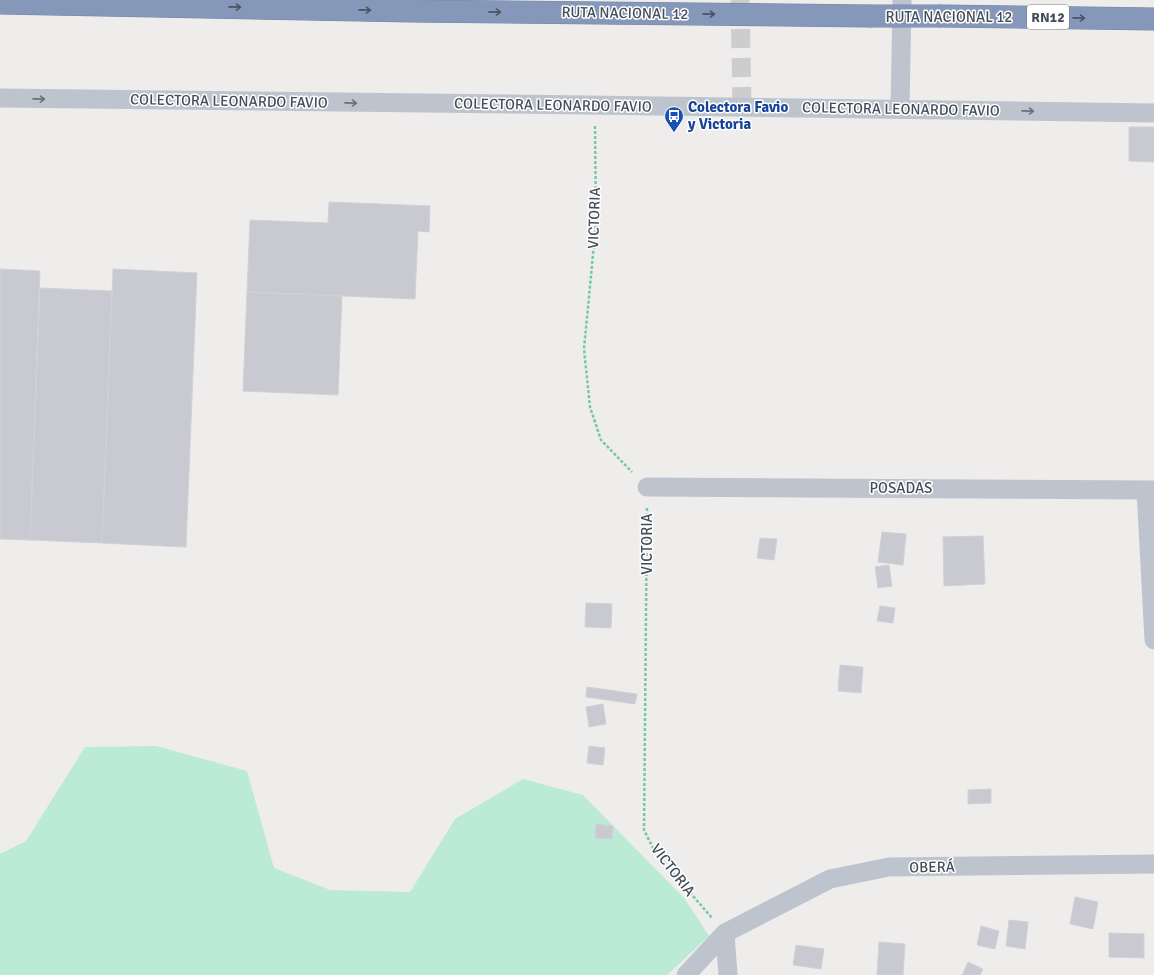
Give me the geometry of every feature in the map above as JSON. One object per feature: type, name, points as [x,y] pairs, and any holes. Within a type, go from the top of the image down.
[{"type":"highway","name":"RUTA NACIONAL 12","points":[[0,3],[403,10],[1154,19]]},
{"type":"street","points":[[900,108],[902,0]]},
{"type":"street","name":"COLECTORA LEONARDO FAVIO","points":[[0,98],[597,106],[900,108],[1154,113]]},
{"type":"street","name":"POSADAS","points":[[648,487],[1150,490]]},
{"type":"street","points":[[1150,490],[1154,640]]},
{"type":"street","name":"OBERÁ","points":[[686,975],[726,933],[830,879],[889,867],[1154,864]]},
{"type":"street","points":[[726,933],[728,975]]},
{"type":"path","name":"VICTORIA","points":[[597,106],[594,133],[596,223],[584,349],[590,407],[601,440],[648,487],[644,830],[655,852],[726,933]]},
{"type":"green space","points":[[156,746],[247,771],[274,868],[330,890],[410,892],[455,819],[523,779],[583,795],[685,899],[709,936],[667,975],[0,975],[0,854],[26,841],[85,747]]},
{"type":"building","points":[[1129,127],[1154,127],[1154,162],[1129,161]]},
{"type":"building","points":[[329,202],[430,206],[429,232],[418,231],[415,299],[247,292],[250,220],[328,223]]},
{"type":"building","points":[[0,269],[40,271],[30,540],[0,539]]},
{"type":"building","points":[[113,269],[197,273],[186,547],[102,543]]},
{"type":"building","points":[[40,288],[112,291],[102,543],[30,540]]},
{"type":"building","points":[[247,292],[342,296],[338,395],[243,391]]},
{"type":"building","points":[[882,532],[906,534],[903,565],[878,562]]},
{"type":"building","points":[[983,536],[985,584],[944,586],[943,537]]},
{"type":"building","points":[[760,538],[777,539],[774,560],[757,558]]},
{"type":"building","points":[[889,565],[892,586],[878,588],[875,567]]},
{"type":"building","points":[[586,603],[612,604],[611,628],[585,627]]},
{"type":"building","points":[[880,606],[895,608],[893,623],[877,621]]},
{"type":"building","points":[[840,665],[863,667],[861,693],[838,691]]},
{"type":"building","points":[[587,687],[637,694],[635,704],[586,697]]},
{"type":"building","points":[[603,704],[606,724],[589,727],[586,707]]},
{"type":"building","points":[[589,746],[605,748],[603,765],[587,763]]},
{"type":"building","points":[[991,789],[991,803],[968,804],[968,790]]},
{"type":"building","points":[[596,824],[613,826],[612,839],[595,838]]},
{"type":"building","points":[[1075,897],[1098,902],[1093,929],[1070,924]]},
{"type":"building","points":[[1009,920],[1028,922],[1025,949],[1006,946]]},
{"type":"building","points":[[981,926],[999,931],[995,949],[977,945]]},
{"type":"building","points":[[1109,933],[1144,934],[1144,958],[1109,957]]},
{"type":"building","points":[[879,942],[905,944],[903,975],[877,975]]},
{"type":"building","points":[[796,945],[824,949],[821,969],[793,965]]},
{"type":"building","points":[[968,962],[983,969],[980,975],[962,975]]},
{"type":"tunnel","points":[[740,0],[742,106]]},
{"type":"place","name":"Colectora Favio y Victoria","points":[[674,133]]}]
